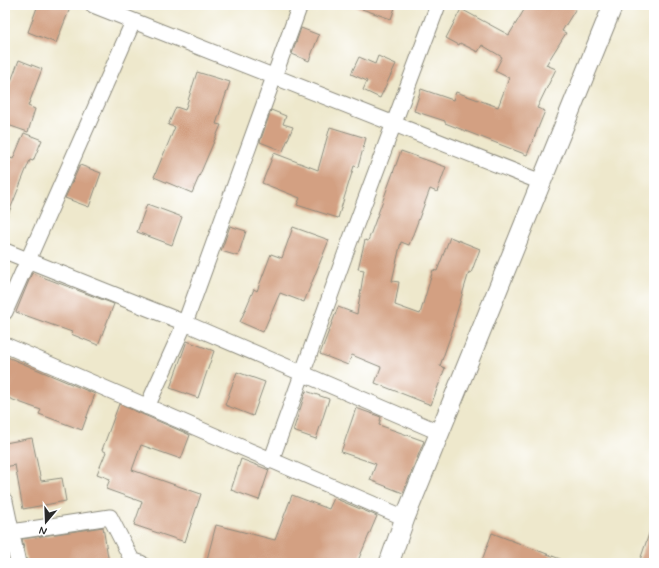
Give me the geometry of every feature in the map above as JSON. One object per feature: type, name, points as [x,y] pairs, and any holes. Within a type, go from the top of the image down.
[{"type":"street","points":[[93,5],[541,182]]},
{"type":"street","points":[[147,407],[185,323],[300,5]]},
{"type":"street","points":[[271,461],[346,249],[438,5]]},
{"type":"street","points":[[389,563],[405,518],[441,433],[613,5]]},
{"type":"street","points":[[5,312],[133,22]]},
{"type":"street","points":[[5,251],[185,323],[441,433]]},
{"type":"street","points":[[5,345],[405,518]]},
{"type":"street","points":[[5,501],[9,533],[18,563]]},
{"type":"street","points":[[9,533],[110,517],[132,560],[141,563]]},
{"type":"building","points":[[38,5],[61,5],[70,8],[56,43],[28,32]]},
{"type":"building","points":[[357,5],[396,5],[391,19],[356,7]]},
{"type":"building","points":[[527,5],[578,5],[562,31],[566,33],[546,65],[556,69],[537,108],[545,111],[527,155],[445,123],[445,121],[414,111],[421,89],[453,100],[456,92],[498,107],[509,78],[495,71],[502,57],[482,45],[478,52],[460,43],[459,45],[446,38],[461,9],[509,35]]},
{"type":"building","points":[[301,28],[319,35],[309,61],[292,54]]},
{"type":"building","points":[[378,56],[396,64],[380,98],[363,90],[367,81],[351,74],[359,57],[375,64]]},
{"type":"building","points":[[19,60],[42,69],[28,106],[35,109],[28,132],[5,124],[5,97]]},
{"type":"building","points":[[197,72],[230,82],[216,124],[221,125],[192,193],[154,177],[175,127],[168,125],[176,107],[185,110]]},
{"type":"building","points":[[271,110],[286,116],[283,124],[293,127],[283,151],[260,142]]},
{"type":"building","points":[[330,127],[366,138],[358,167],[354,166],[338,218],[297,205],[300,198],[262,183],[274,153],[318,170]]},
{"type":"building","points":[[24,133],[42,140],[33,161],[30,160],[5,222],[5,156],[13,159]]},
{"type":"building","points":[[401,151],[446,167],[437,192],[430,189],[409,245],[401,242],[392,281],[399,282],[395,305],[420,314],[433,270],[437,271],[450,237],[480,249],[471,273],[469,272],[453,325],[454,326],[440,366],[445,368],[431,405],[375,383],[381,367],[352,355],[348,365],[320,354],[338,307],[357,314],[364,270],[358,269],[365,240],[368,241]]},
{"type":"building","points":[[80,165],[101,173],[89,207],[65,198]]},
{"type":"building","points":[[147,204],[182,217],[172,245],[137,232]]},
{"type":"building","points":[[230,226],[246,231],[238,256],[221,251]]},
{"type":"building","points":[[293,227],[329,240],[304,302],[280,293],[263,332],[240,322],[254,289],[257,291],[271,254],[282,258]]},
{"type":"building","points":[[32,273],[114,304],[98,345],[71,334],[72,332],[16,312]]},
{"type":"building","points":[[187,341],[214,351],[198,398],[170,388]]},
{"type":"building","points":[[5,356],[95,394],[82,430],[39,414],[41,410],[5,397]]},
{"type":"building","points":[[237,372],[265,382],[253,416],[225,405]]},
{"type":"building","points":[[306,391],[329,399],[316,439],[293,431]]},
{"type":"building","points":[[119,404],[190,435],[181,459],[141,445],[132,470],[201,494],[185,542],[134,525],[142,502],[106,489],[110,479],[97,474],[106,452],[102,450]]},
{"type":"building","points":[[356,408],[381,417],[379,425],[424,441],[403,493],[370,480],[376,464],[341,452]]},
{"type":"building","points":[[32,438],[41,481],[62,478],[66,501],[23,509],[15,465],[5,467],[5,443]]},
{"type":"building","points":[[241,459],[269,470],[259,500],[231,490]]},
{"type":"building","points":[[292,495],[329,509],[334,498],[377,516],[357,563],[206,563],[216,525],[275,540]]},
{"type":"building","points":[[652,525],[654,525],[654,563],[639,563]]},
{"type":"building","points":[[103,527],[109,563],[27,563],[22,539]]},
{"type":"building","points":[[492,533],[568,562],[568,563],[481,563]]}]
